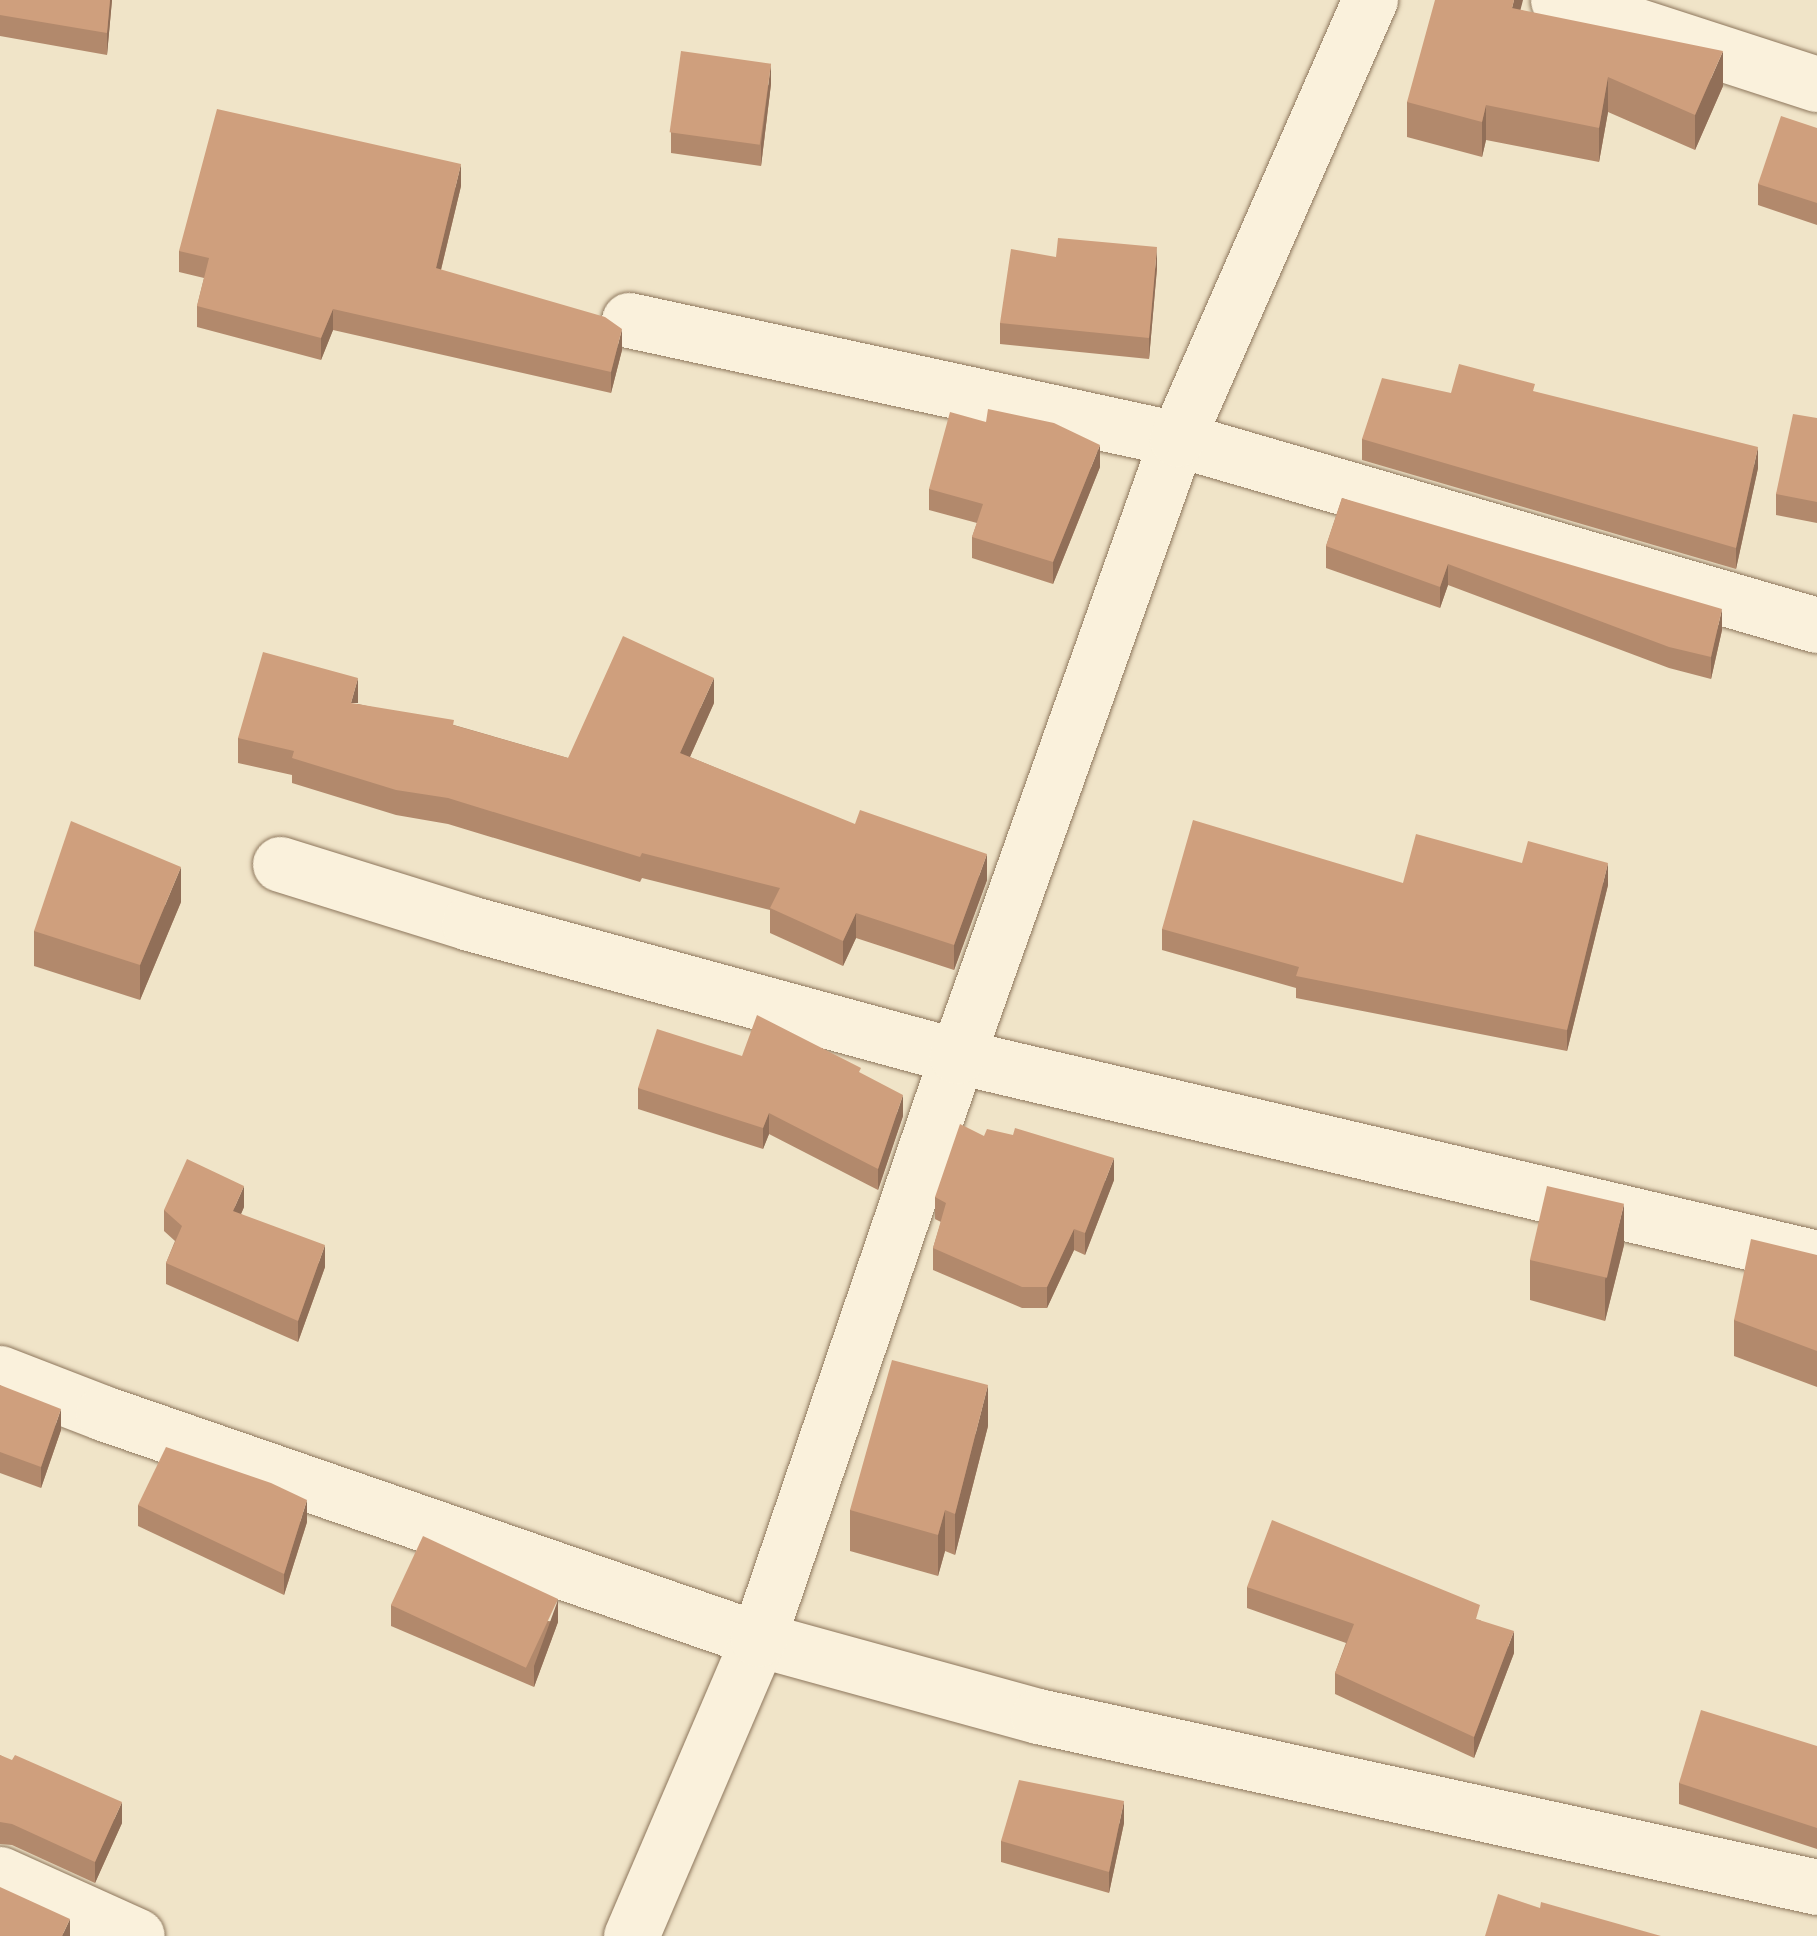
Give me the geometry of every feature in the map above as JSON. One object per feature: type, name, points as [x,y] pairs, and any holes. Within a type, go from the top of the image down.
[{"type":"street","points":[[630,1936],[758,1639],[957,1056],[1177,439],[1370,0]]},
{"type":"street","points":[[1558,0],[1817,84]]},
{"type":"street","points":[[629,320],[1177,439],[1817,625]]},
{"type":"street","points":[[280,864],[469,924],[957,1056],[1817,1258]]},
{"type":"street","points":[[0,1373],[758,1639],[1038,1716],[1817,1887]]},
{"type":"street","points":[[0,1874],[137,1936]]},
{"type":"building","points":[[0,0],[110,0],[107,33],[0,15]]},
{"type":"building","points":[[1435,0],[1514,0],[1512,8],[1723,51],[1695,115],[1608,77],[1599,128],[1486,105],[1482,122],[1407,102]]},
{"type":"building","points":[[681,51],[771,64],[760,145],[670,132]]},
{"type":"building","points":[[217,109],[461,164],[436,268],[605,317],[622,329],[611,372],[333,309],[321,338],[197,306],[209,258],[179,251]]},
{"type":"building","points":[[1781,116],[1817,128],[1817,203],[1758,184]]},
{"type":"building","points":[[1058,238],[1157,247],[1149,338],[1000,323],[1011,249],[1056,257]]},
{"type":"building","points":[[1459,364],[1535,384],[1533,391],[1758,447],[1736,548],[1362,439],[1382,378],[1451,393]]},
{"type":"building","points":[[988,409],[1054,423],[1100,445],[1053,562],[972,537],[983,504],[929,489],[950,412],[986,422]]},
{"type":"building","points":[[1793,414],[1817,418],[1817,502],[1776,494]]},
{"type":"building","points":[[1342,498],[1722,609],[1711,657],[1669,647],[1448,564],[1440,587],[1326,546]]},
{"type":"building","points":[[623,636],[714,678],[680,753],[855,824],[860,810],[987,854],[954,945],[856,913],[843,941],[770,908],[780,888],[642,853],[640,857],[448,798],[396,790],[292,758],[294,751],[238,738],[263,652],[358,678],[351,703],[454,720],[453,725],[568,758]]},
{"type":"building","points":[[1193,820],[1403,883],[1416,834],[1522,863],[1528,841],[1608,863],[1567,1030],[1296,976],[1299,967],[1162,929]]},
{"type":"building","points":[[71,821],[181,867],[140,965],[34,931]]},
{"type":"building","points":[[757,1015],[861,1068],[859,1072],[903,1095],[878,1169],[769,1113],[763,1128],[638,1088],[657,1029],[742,1056]]},
{"type":"building","points":[[960,1124],[984,1136],[987,1129],[1013,1135],[1015,1128],[1114,1158],[1085,1233],[1074,1229],[1047,1287],[1022,1287],[933,1248],[946,1203],[935,1197]]},
{"type":"building","points":[[187,1159],[244,1186],[233,1211],[325,1245],[298,1321],[166,1263],[182,1226],[164,1210]]},
{"type":"building","points":[[1547,1186],[1624,1204],[1607,1278],[1530,1260]]},
{"type":"building","points":[[1751,1239],[1817,1255],[1817,1351],[1734,1320]]},
{"type":"building","points":[[892,1360],[988,1385],[955,1514],[945,1510],[938,1535],[850,1510]]},
{"type":"building","points":[[0,1385],[61,1409],[41,1467],[0,1452]]},
{"type":"building","points":[[166,1447],[271,1483],[307,1500],[284,1574],[138,1505]]},
{"type":"building","points":[[1272,1520],[1480,1605],[1476,1619],[1514,1631],[1474,1737],[1335,1673],[1354,1624],[1247,1587]]},
{"type":"building","points":[[423,1536],[558,1599],[526,1668],[391,1605]]},
{"type":"building","points":[[1701,1710],[1817,1746],[1817,1828],[1679,1783]]},
{"type":"building","points":[[0,1755],[12,1760],[15,1755],[122,1802],[95,1862],[0,1822]]},
{"type":"building","points":[[1019,1780],[1124,1801],[1109,1872],[1001,1841]]},
{"type":"building","points":[[0,1887],[70,1919],[62,1936],[0,1936]]},
{"type":"building","points":[[1498,1894],[1540,1908],[1541,1902],[1661,1936],[1485,1936]]}]
